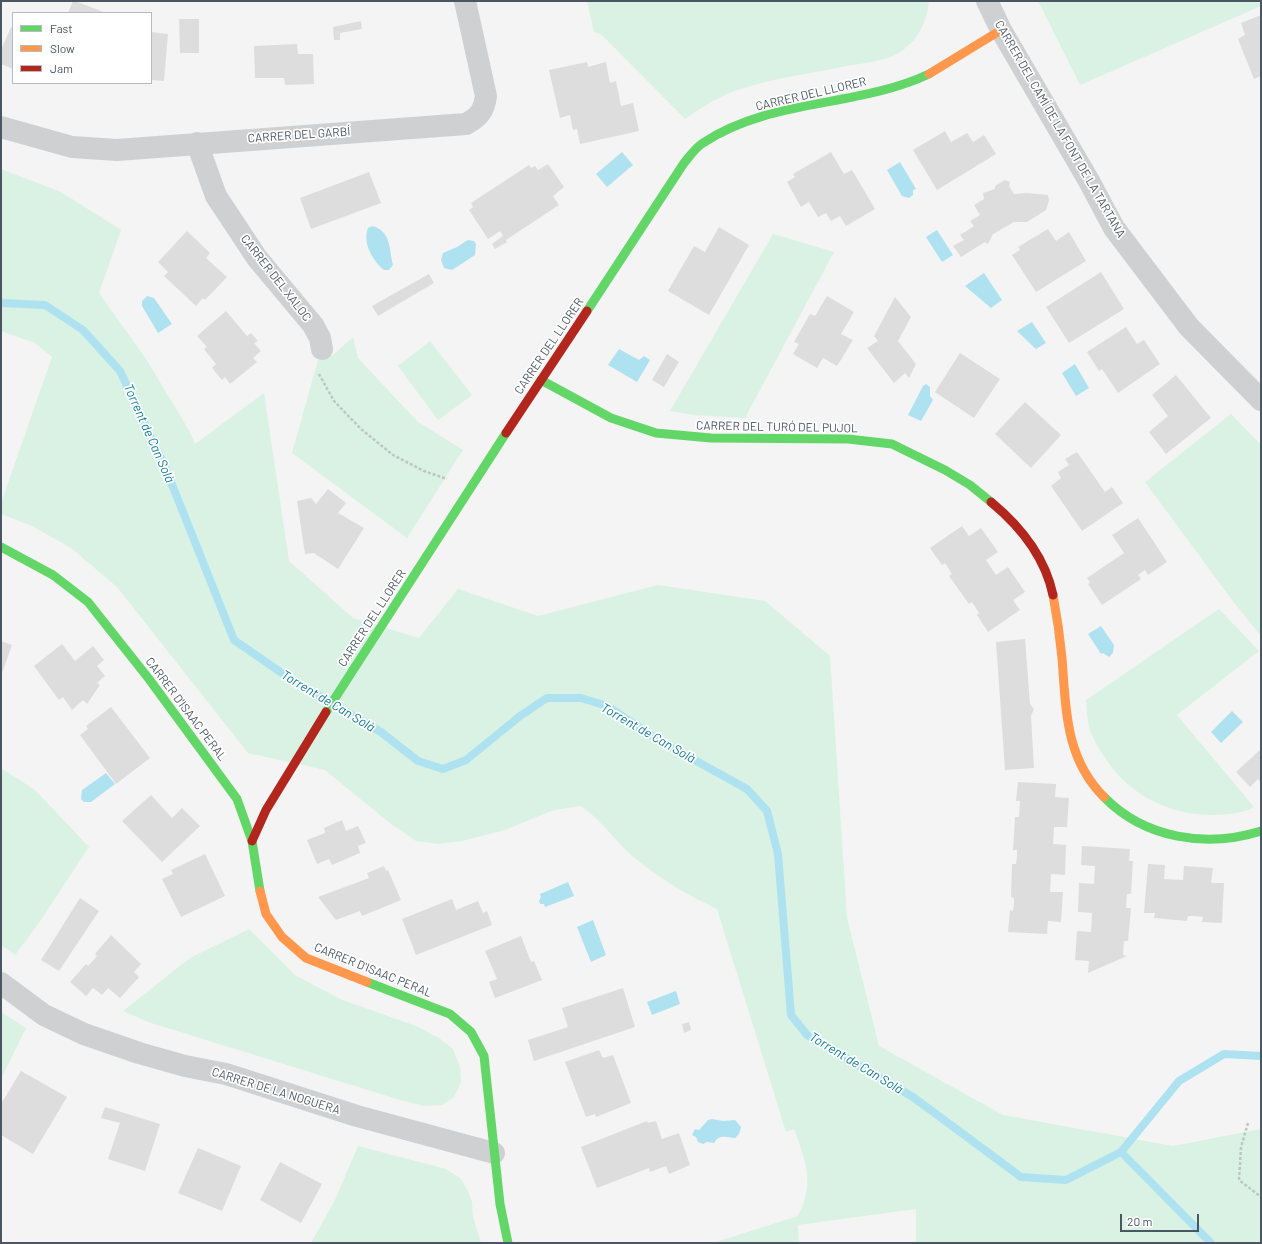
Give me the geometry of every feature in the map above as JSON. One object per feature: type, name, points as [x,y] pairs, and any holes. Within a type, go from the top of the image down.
[{"type":"street","name":"CARRER DEL GARBÍ","points":[[1,127],[72,147],[117,150],[466,124],[478,118],[485,108],[486,96],[465,1]]},
{"type":"street","name":"CARRER DEL CAMÍ DE LA FONT DE LA TARTANA","points":[[987,1],[1001,30],[1089,181],[1114,228],[1189,327],[1261,400]]},
{"type":"street","name":"CARRER DEL LLORER","points":[[252,841],[266,810],[294,763],[376,633],[684,162],[702,144],[761,117],[831,103],[904,84],[953,60],[972,46],[1001,30]]},
{"type":"street","name":"CARRER DEL XALOC","points":[[197,143],[216,196],[257,258],[313,325],[320,338],[322,350]]},
{"type":"street","name":"CARRER DEL TURÓ DEL PUJOL","points":[[541,380],[603,415],[654,432],[719,439],[840,439],[892,445],[947,470],[969,484],[1009,518],[1029,539],[1044,569],[1051,586],[1057,622],[1067,730],[1073,752],[1080,769],[1092,788],[1104,799],[1137,823],[1180,838],[1202,841],[1232,839],[1261,831]]},
{"type":"street","name":"CARRER D'ISAAC PERAL","points":[[1,547],[53,575],[88,602],[149,679],[237,799],[252,841],[259,886],[266,914],[287,941],[306,958],[450,1014],[471,1032],[484,1056],[500,1204],[508,1243]]},
{"type":"street","name":"CARRER DE LA NOGUERA","points":[[1,983],[44,1015],[84,1034],[139,1053],[184,1066],[226,1074],[357,1116],[494,1153]]},
{"type":"path","points":[[322,350],[318,373],[334,401],[361,429],[393,455],[424,471],[470,488]]},
{"type":"path","points":[[1248,1123],[1241,1147],[1239,1180],[1261,1197]]},
{"type":"green space","points":[[587,1],[929,1],[924,22],[918,35],[909,46],[897,54],[874,62],[791,76],[753,85],[719,98],[685,119],[602,35],[594,32]]},
{"type":"green space","points":[[1038,1],[1261,1],[1261,6],[1080,85]]},
{"type":"green space","points":[[1,169],[61,192],[121,230],[99,293],[146,359],[190,432],[195,444],[264,393],[289,561],[353,618],[419,638],[458,589],[538,616],[658,585],[765,601],[830,656],[847,918],[879,1046],[1003,1115],[1173,1146],[1261,1129],[1261,1243],[916,1243],[916,1209],[798,1225],[799,1243],[713,1243],[798,1216],[806,1193],[807,1183],[807,1172],[802,1152],[794,1129],[786,1132],[717,909],[682,891],[649,869],[629,853],[588,811],[581,806],[554,810],[505,830],[462,841],[438,844],[416,841],[391,824],[325,770],[248,753],[117,587],[71,548],[32,526],[1,514],[1,503],[52,357],[35,343],[1,331]]},
{"type":"green space","points":[[773,234],[834,252],[745,418],[694,415],[670,411]]},
{"type":"green space","points":[[353,337],[358,358],[418,422],[463,450],[407,538],[292,453],[318,360],[333,355]]},
{"type":"green space","points":[[430,341],[472,395],[438,420],[398,366]]},
{"type":"green space","points":[[1231,414],[1261,445],[1261,636],[1232,600],[1145,482]]},
{"type":"green space","points":[[1219,609],[1259,651],[1177,715],[1254,807],[1239,813],[1210,815],[1193,814],[1163,806],[1149,799],[1124,780],[1097,746],[1088,723],[1086,700]]},
{"type":"green space","points":[[1,768],[35,790],[89,847],[41,920],[15,955],[1,945]]},
{"type":"green space","points":[[249,929],[295,975],[340,999],[416,1026],[439,1038],[453,1049],[460,1067],[461,1082],[454,1097],[442,1105],[425,1106],[400,1100],[148,1022],[123,1011],[190,958]]},
{"type":"green space","points":[[1,1012],[26,1028],[1,1079]]},
{"type":"green space","points":[[358,1146],[446,1169],[460,1178],[468,1191],[472,1202],[473,1217],[481,1243],[311,1243],[335,1200]]},
{"type":"water","points":[[622,152],[633,165],[607,187],[596,174]]},
{"type":"water","points":[[900,162],[916,189],[913,190],[913,195],[909,198],[902,196],[887,170]]},
{"type":"water","points":[[372,226],[383,232],[388,242],[393,265],[389,270],[384,270],[376,262],[368,246],[366,240],[368,228]]},
{"type":"water","points":[[937,230],[953,255],[942,262],[926,237]]},
{"type":"water","points":[[468,240],[474,241],[476,244],[475,255],[452,270],[444,268],[441,260],[443,253]]},
{"type":"water","points":[[984,273],[1002,300],[991,308],[965,286]]},
{"type":"water","points":[[147,296],[154,298],[172,324],[158,333],[142,306],[142,301]]},
{"type":"water","points":[[1032,322],[1046,343],[1036,349],[1017,331]]},
{"type":"water","points":[[619,349],[639,360],[644,356],[650,360],[637,382],[608,365]]},
{"type":"water","points":[[1075,364],[1089,388],[1076,396],[1062,373]]},
{"type":"water","points":[[926,384],[930,387],[930,396],[933,400],[921,421],[908,415],[923,386]]},
{"type":"water","points":[[1101,626],[1114,645],[1113,653],[1109,657],[1103,653],[1101,654],[1088,634]]},
{"type":"water","points":[[1232,711],[1243,722],[1221,743],[1211,732]]},
{"type":"water","points":[[106,773],[115,784],[91,802],[84,802],[81,799],[82,790]]},
{"type":"water","points":[[568,882],[574,896],[545,907],[544,904],[540,904],[540,894]]},
{"type":"water","points":[[593,920],[606,955],[591,962],[577,927]]},
{"type":"water","points":[[676,991],[680,1004],[652,1015],[647,1002]]},
{"type":"water","points":[[712,1119],[723,1121],[735,1120],[741,1127],[739,1134],[735,1138],[720,1137],[714,1143],[707,1142],[703,1144],[698,1142],[696,1137],[692,1135],[695,1129],[699,1130],[708,1120]]},
{"type":"building","points":[[73,1],[75,1],[103,12],[68,12]]},
{"type":"building","points":[[1261,15],[1261,76],[1254,79],[1238,39],[1245,35],[1241,23]]},
{"type":"building","points":[[179,19],[199,19],[199,53],[180,53]]},
{"type":"building","points":[[361,21],[362,29],[340,33],[340,40],[334,40],[333,27]]},
{"type":"building","points":[[11,27],[12,69],[1,64],[1,50]]},
{"type":"building","points":[[152,32],[168,34],[164,81],[152,80]]},
{"type":"building","points":[[297,44],[298,54],[313,54],[314,84],[285,85],[284,78],[255,78],[254,46]]},
{"type":"building","points":[[587,62],[588,67],[606,62],[610,83],[616,81],[621,106],[633,103],[639,131],[580,144],[577,129],[573,130],[570,115],[560,118],[549,70]]},
{"type":"building","points":[[945,131],[951,142],[967,133],[973,142],[984,135],[996,154],[937,190],[913,150]]},
{"type":"building","points":[[831,152],[844,174],[852,170],[875,209],[846,226],[840,216],[831,221],[826,213],[818,217],[809,202],[801,207],[787,182],[795,177],[793,174]]},
{"type":"building","points":[[548,164],[564,187],[553,196],[559,205],[495,249],[492,244],[503,236],[500,231],[488,239],[469,210],[473,207],[471,203],[529,165],[531,168],[535,166],[538,170]]},
{"type":"building","points":[[369,172],[381,203],[311,229],[300,198]]},
{"type":"building","points":[[1005,180],[1010,182],[1009,186],[1014,194],[1027,193],[1048,195],[1049,200],[1046,210],[1027,222],[1014,222],[993,234],[988,244],[985,242],[961,257],[953,246],[964,240],[960,235],[974,226],[970,221],[980,215],[974,205],[984,199],[983,193],[995,189],[995,186]]},
{"type":"building","points":[[719,227],[749,245],[709,315],[668,291],[694,246],[705,252]]},
{"type":"building","points":[[1048,229],[1056,241],[1069,232],[1086,261],[1036,292],[1012,255],[1020,250],[1018,247]]},
{"type":"building","points":[[187,231],[210,253],[206,258],[227,277],[205,300],[203,298],[196,306],[164,276],[168,272],[158,262]]},
{"type":"building","points":[[1101,272],[1124,309],[1069,343],[1046,307]]},
{"type":"building","points":[[429,274],[434,283],[378,316],[372,306]]},
{"type":"building","points":[[827,296],[854,312],[841,334],[853,340],[837,366],[823,358],[817,368],[793,354],[799,344],[794,342],[810,314],[815,316]]},
{"type":"building","points":[[895,297],[911,317],[898,341],[916,364],[909,378],[905,373],[894,383],[867,348],[878,341],[874,336]]},
{"type":"building","points":[[226,311],[247,336],[251,333],[258,341],[254,343],[261,351],[253,358],[257,362],[230,384],[225,377],[222,380],[212,368],[216,364],[204,349],[207,347],[197,336]]},
{"type":"building","points":[[1126,327],[1137,344],[1144,340],[1160,364],[1118,393],[1102,369],[1099,371],[1087,352]]},
{"type":"building","points":[[960,353],[1000,379],[974,418],[935,392]]},
{"type":"building","points":[[667,354],[679,362],[664,387],[652,380]]},
{"type":"building","points":[[1176,375],[1211,418],[1166,454],[1149,432],[1168,416],[1152,395]]},
{"type":"building","points":[[1025,402],[1061,435],[1031,468],[995,434]]},
{"type":"building","points":[[1077,452],[1105,492],[1112,487],[1123,503],[1082,531],[1051,486],[1061,478],[1058,472],[1069,465],[1065,459]]},
{"type":"building","points":[[328,489],[346,503],[338,513],[364,528],[338,569],[314,553],[305,554],[297,501],[311,498],[316,504]]},
{"type":"building","points":[[1138,518],[1167,562],[1148,575],[1145,570],[1138,575],[1141,579],[1102,605],[1088,584],[1090,582],[1087,578],[1124,553],[1112,535]]},
{"type":"building","points":[[962,526],[969,536],[981,528],[998,552],[986,560],[996,575],[1008,567],[1025,592],[1013,600],[1020,610],[988,632],[977,615],[979,613],[972,602],[969,604],[949,576],[952,574],[945,563],[942,565],[930,548]]},
{"type":"building","points":[[1025,639],[1030,704],[1034,709],[1031,716],[1034,768],[1005,770],[996,642]]},
{"type":"building","points":[[1,641],[12,645],[1,676]]},
{"type":"building","points":[[62,644],[75,661],[93,646],[104,660],[97,666],[105,676],[97,683],[100,685],[87,704],[83,700],[72,710],[63,697],[59,700],[34,666]]},
{"type":"building","points":[[111,707],[150,758],[116,784],[80,735],[88,729],[86,726]]},
{"type":"building","points":[[1261,749],[1261,782],[1258,779],[1250,787],[1236,772]]},
{"type":"building","points":[[1018,782],[1056,784],[1055,797],[1069,798],[1067,827],[1054,827],[1053,844],[1066,845],[1065,875],[1051,874],[1050,892],[1063,892],[1061,922],[1048,921],[1047,934],[1008,932],[1010,910],[1013,911],[1014,905],[1014,898],[1011,897],[1012,864],[1016,864],[1017,857],[1017,850],[1013,850],[1015,817],[1019,817],[1020,801],[1016,801]]},
{"type":"building","points":[[151,795],[172,818],[182,808],[200,826],[162,862],[122,821]]},
{"type":"building","points":[[342,820],[346,831],[358,826],[366,843],[358,846],[360,853],[332,865],[329,859],[317,864],[307,840],[325,833],[324,828]]},
{"type":"building","points":[[1082,846],[1130,849],[1129,861],[1133,861],[1131,894],[1127,894],[1126,908],[1131,908],[1128,941],[1124,941],[1123,955],[1127,956],[1088,973],[1089,961],[1075,960],[1077,931],[1091,932],[1092,913],[1078,912],[1079,883],[1094,884],[1095,866],[1081,865]]},
{"type":"building","points":[[205,854],[225,896],[181,917],[162,879],[173,874],[171,870]]},
{"type":"building","points":[[1148,864],[1165,865],[1164,879],[1183,880],[1184,866],[1213,868],[1211,883],[1224,883],[1222,923],[1202,922],[1203,917],[1195,916],[1188,916],[1187,921],[1154,918],[1155,913],[1144,913]]},
{"type":"building","points":[[384,866],[386,871],[388,870],[401,900],[362,916],[360,911],[336,920],[318,897],[369,878],[367,873]]},
{"type":"building","points":[[80,898],[99,911],[59,971],[41,960]]},
{"type":"building","points":[[452,899],[456,910],[478,901],[483,913],[487,911],[492,925],[416,955],[402,919]]},
{"type":"building","points":[[111,935],[141,964],[134,972],[139,977],[120,998],[108,988],[102,995],[93,988],[86,996],[70,982],[86,964],[88,966],[97,956],[95,954]]},
{"type":"building","points":[[521,936],[531,962],[534,961],[542,980],[495,998],[489,982],[497,979],[485,951]]},
{"type":"building","points":[[623,988],[635,1027],[534,1061],[528,1040],[568,1027],[562,1008]]},
{"type":"building","points":[[689,1022],[691,1030],[684,1033],[682,1024]]},
{"type":"building","points":[[599,1050],[603,1058],[613,1055],[631,1103],[596,1117],[595,1114],[586,1117],[565,1062]]},
{"type":"building","points":[[21,1071],[67,1097],[33,1154],[1,1135],[1,1104]]},
{"type":"building","points":[[105,1107],[160,1124],[145,1171],[108,1159],[120,1123],[101,1118]]},
{"type":"building","points":[[647,1121],[648,1123],[656,1121],[662,1139],[679,1133],[690,1165],[669,1174],[666,1166],[650,1172],[649,1168],[597,1188],[581,1147]]},
{"type":"building","points":[[198,1148],[241,1166],[222,1211],[178,1193]]},
{"type":"building","points":[[280,1162],[322,1184],[301,1223],[260,1200]]},
{"type":"waterway","name":"Torrent de Can Solà","points":[[1,303],[45,305],[83,330],[120,371],[165,467],[234,640],[292,680],[381,732],[418,761],[443,769],[466,760],[520,716],[547,698],[581,698],[607,706],[660,741],[747,789],[767,811],[778,854],[791,1015],[807,1035],[913,1097],[1021,1177],[1066,1180],[1121,1152],[1179,1081],[1224,1054],[1261,1056]]},
{"type":"waterway","points":[[1121,1152],[1211,1243]]},
{"type":"traffic: fast","points":[[587,311],[684,163],[700,145],[729,129],[756,118],[785,110],[873,93],[901,85],[929,74]]},
{"type":"traffic: fast","points":[[541,380],[611,418],[656,433],[711,438],[848,439],[892,444],[945,470],[970,485],[991,502]]},
{"type":"traffic: fast","points":[[326,712],[506,433]]},
{"type":"traffic: fast","points":[[1,547],[53,575],[88,602],[149,679],[237,799],[252,841],[260,891]]},
{"type":"traffic: fast","points":[[1104,797],[1120,811],[1138,822],[1157,831],[1178,836],[1198,839],[1219,839],[1261,831]]},
{"type":"traffic: fast","points":[[367,982],[450,1014],[471,1032],[484,1056],[500,1204],[508,1243]]},
{"type":"traffic: slow","points":[[929,74],[1001,30]]},
{"type":"traffic: slow","points":[[1053,595],[1070,732],[1082,766],[1091,782],[1104,797]]},
{"type":"traffic: slow","points":[[260,891],[266,914],[282,937],[306,958],[367,982]]},
{"type":"traffic: jam","points":[[506,433],[587,311]]},
{"type":"traffic: jam","points":[[991,502],[1012,521],[1030,543],[1044,568],[1053,595]]},
{"type":"traffic: jam","points":[[252,841],[266,810],[326,712]]}]
